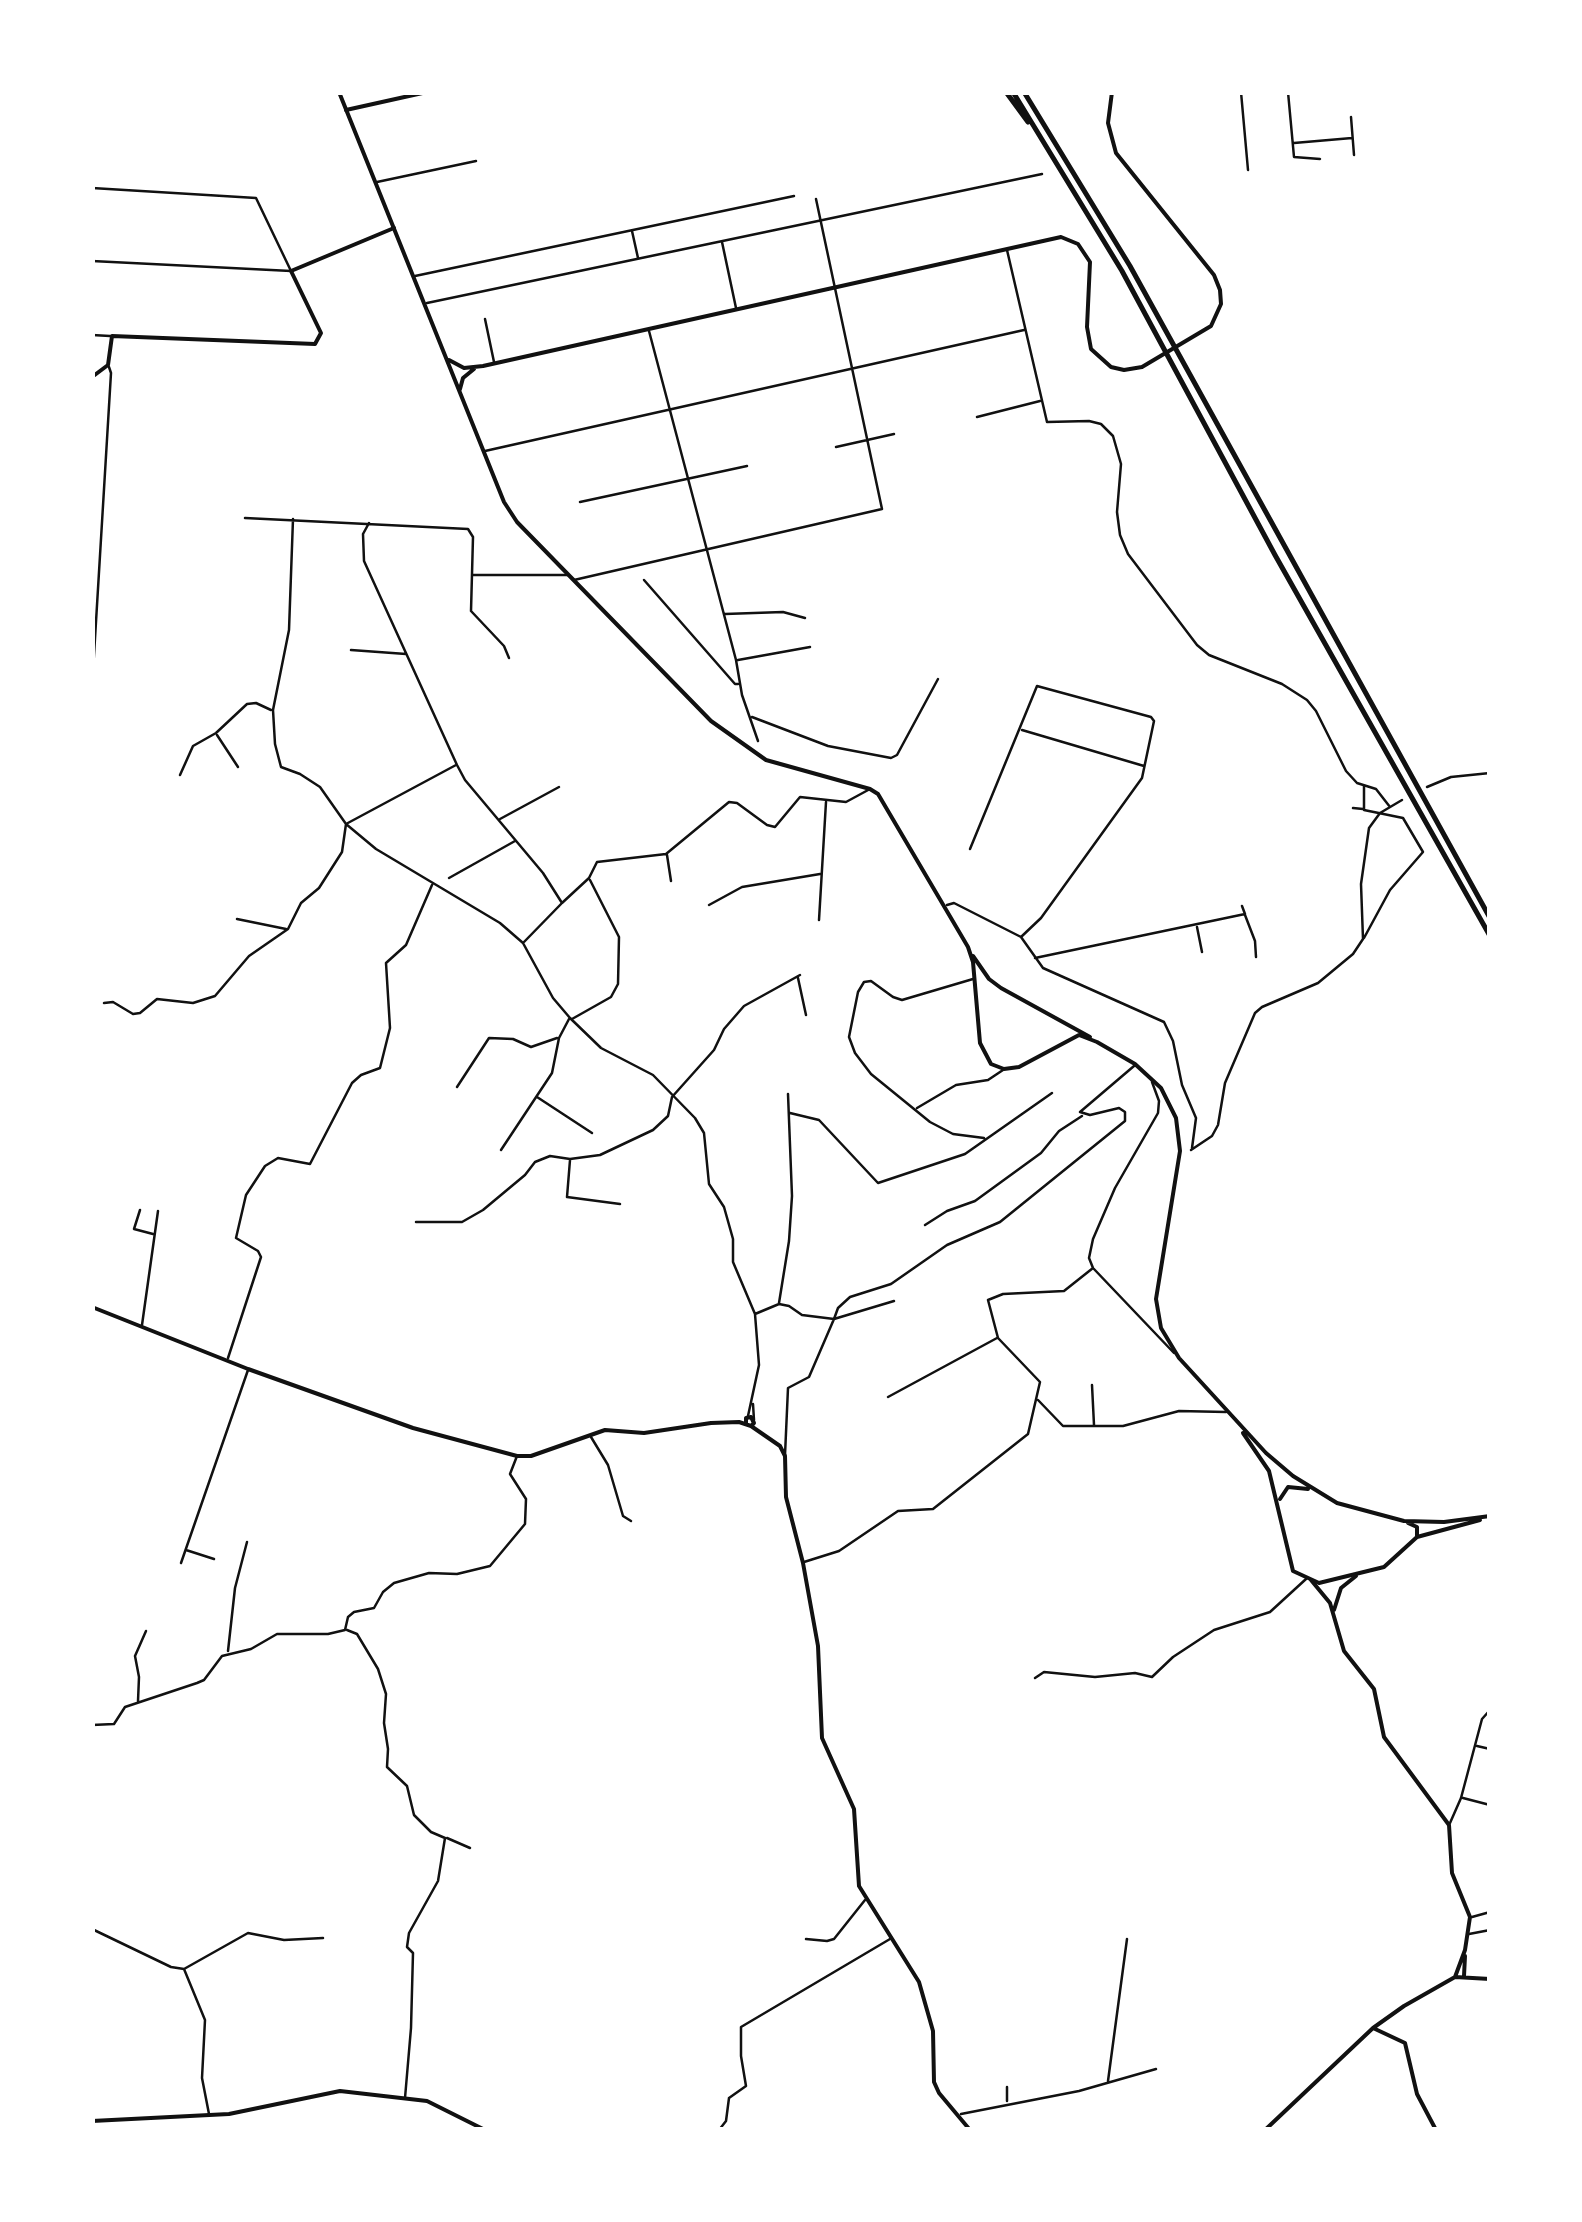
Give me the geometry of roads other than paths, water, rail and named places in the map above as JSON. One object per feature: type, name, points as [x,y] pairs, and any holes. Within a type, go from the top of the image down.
[{"type":"highway","points":[[1009,92],[1052,154],[1122,272],[1284,572],[1490,936]]},
{"type":"highway","points":[[1024,92],[1130,266],[1490,918]]},
{"type":"street","points":[[339,92],[510,514],[700,712],[758,756],[870,789],[887,809],[989,979]]},
{"type":"street","points":[[346,110],[428,92]]},
{"type":"street","points":[[453,374],[1053,238],[1078,244],[1090,262],[1087,328],[1091,349],[1111,367],[1142,367],[1211,326],[1218,314],[1220,290],[1214,275],[1116,153],[1108,123],[1112,92]]},
{"type":"street","points":[[1241,92],[1248,170]]},
{"type":"street","points":[[1288,92],[1294,157],[1320,160]]},
{"type":"street","points":[[1351,117],[1354,155]]},
{"type":"street","points":[[1293,143],[1352,138]]},
{"type":"street","points":[[376,182],[476,161]]},
{"type":"street","points":[[425,303],[1042,174]]},
{"type":"street","points":[[92,188],[256,198],[321,333],[315,344],[92,335]]},
{"type":"street","points":[[414,276],[794,196]]},
{"type":"street","points":[[470,575],[570,578],[882,508],[816,199]]},
{"type":"street","points":[[92,261],[292,271],[394,228]]},
{"type":"street","points":[[632,230],[638,258]]},
{"type":"street","points":[[722,240],[736,310]]},
{"type":"street","points":[[1007,249],[1047,422],[1088,421],[1101,424],[1114,436],[1122,464],[1116,512],[1128,554],[1197,645],[1224,662],[1282,684],[1307,700],[1346,771],[1364,786],[1376,790],[1390,806]]},
{"type":"street","points":[[485,319],[494,363]]},
{"type":"street","points":[[484,451],[1025,329]]},
{"type":"street","points":[[649,330],[758,741]]},
{"type":"street","points":[[92,688],[112,336]]},
{"type":"street","points":[[447,358],[467,370]]},
{"type":"street","points":[[92,377],[108,366]]},
{"type":"street","points":[[460,392],[467,370]]},
{"type":"street","points":[[977,416],[1042,401]]},
{"type":"street","points":[[836,446],[894,434]]},
{"type":"street","points":[[580,502],[747,466]]},
{"type":"street","points":[[245,518],[468,529],[472,537],[470,612],[504,646],[509,658]]},
{"type":"street","points":[[293,519],[289,630],[273,710],[281,767],[320,787],[346,824],[376,849],[500,923],[523,943],[553,998],[571,1019],[601,1048],[653,1075],[696,1118],[704,1133],[709,1184],[724,1206],[733,1239],[733,1262],[754,1314],[759,1365],[750,1422]]},
{"type":"street","points":[[369,523],[363,534],[364,560],[465,780],[543,873],[562,903]]},
{"type":"street","points":[[644,580],[734,684],[740,684]]},
{"type":"street","points":[[724,614],[784,612],[805,618]]},
{"type":"street","points":[[736,660],[810,647]]},
{"type":"street","points":[[350,650],[408,654]]},
{"type":"street","points":[[750,716],[828,746],[891,758],[897,755],[938,680]]},
{"type":"street","points":[[970,849],[1036,686],[1041,684],[1151,717],[1154,722],[1142,778],[1042,918],[1021,937]]},
{"type":"street","points":[[180,775],[193,746],[216,733],[247,704],[273,710]]},
{"type":"street","points":[[1020,730],[1146,766]]},
{"type":"street","points":[[216,733],[238,767]]},
{"type":"street","points":[[346,824],[457,764]]},
{"type":"street","points":[[1427,788],[1459,775],[1490,773]]},
{"type":"street","points":[[1364,786],[1364,810]]},
{"type":"street","points":[[499,820],[558,787]]},
{"type":"street","points":[[523,943],[589,878],[597,862],[666,854],[729,802],[775,827],[795,800],[806,796],[846,802],[870,789]]},
{"type":"street","points":[[819,920],[826,800]]},
{"type":"street","points":[[1363,939],[1361,884],[1368,835],[1374,820],[1402,800]]},
{"type":"street","points":[[943,906],[954,904],[1021,937],[1034,958],[1050,972],[1164,1022],[1196,1118],[1194,1150],[1212,1136],[1218,1125],[1226,1083],[1258,1010],[1318,983],[1353,954],[1390,890],[1423,852],[1403,818],[1354,808]]},
{"type":"street","points":[[104,1003],[113,1002],[132,1014],[140,1013],[157,999],[206,1000],[220,990],[249,956],[288,930],[301,902],[319,888],[342,852],[346,824]]},
{"type":"street","points":[[449,878],[516,840]]},
{"type":"street","points":[[666,854],[671,881]]},
{"type":"street","points":[[710,905],[742,887],[821,874]]},
{"type":"street","points":[[501,1150],[552,1073],[558,1038],[571,1019],[611,997],[618,984],[619,937],[589,878]]},
{"type":"street","points":[[227,1359],[261,1258],[258,1251],[236,1238],[246,1195],[265,1166],[278,1158],[310,1164],[352,1082],[361,1074],[380,1068],[390,1028],[386,963],[406,945],[432,883]]},
{"type":"street","points":[[1242,906],[1255,942],[1256,957]]},
{"type":"street","points":[[1034,958],[1245,914]]},
{"type":"street","points":[[236,919],[288,930]]},
{"type":"street","points":[[1197,925],[1202,952]]},
{"type":"street","points":[[968,947],[982,1052],[991,1064],[1004,1069]]},
{"type":"street","points":[[984,1138],[943,1130],[870,1074],[854,1053],[849,1036],[858,992],[868,981],[893,998],[911,999],[980,975],[1150,1076],[1166,1096],[1178,1125],[1179,1164],[1156,1299],[1161,1328],[1179,1358]]},
{"type":"street","points":[[416,1222],[462,1222],[519,1180],[536,1162],[556,1156],[570,1159],[600,1155],[642,1137],[668,1116],[672,1098],[714,1050],[724,1029],[744,1006],[799,976],[806,1015]]},
{"type":"street","points":[[1061,1021],[1071,1030],[1070,1038]]},
{"type":"street","points":[[917,1108],[956,1085],[988,1080],[1004,1069],[1027,1064],[1078,1035],[1097,1042]]},
{"type":"street","points":[[457,1087],[489,1038],[513,1040],[531,1047],[558,1038]]},
{"type":"street","points":[[1083,1115],[1081,1110],[1135,1064]]},
{"type":"street","points":[[1150,1076],[1159,1101],[1158,1113],[1100,1222],[1090,1252],[1094,1268],[1271,1457],[1318,1493]]},
{"type":"street","points":[[779,1304],[790,1226],[788,1094]]},
{"type":"street","points":[[790,1114],[819,1120],[878,1183],[965,1154],[1052,1094]]},
{"type":"street","points":[[536,1096],[592,1133]]},
{"type":"street","points":[[925,1224],[947,1211],[975,1202],[1083,1115],[1116,1107],[1125,1112],[1126,1118],[1000,1222],[947,1245],[891,1284],[850,1298],[838,1308],[808,1377],[788,1388],[786,1496],[803,1563],[820,1664],[822,1738],[854,1809],[858,1879],[866,1899],[922,1988],[933,2031],[932,2076],[936,2087],[970,2130]]},
{"type":"street","points":[[570,1159],[568,1197],[620,1204]]},
{"type":"street","points":[[140,1210],[134,1230],[155,1234]]},
{"type":"street","points":[[142,1325],[158,1211]]},
{"type":"street","points":[[803,1563],[839,1551],[898,1511],[933,1509],[1028,1434],[1040,1382],[998,1338],[988,1306],[990,1297],[1064,1291],[1094,1268]]},
{"type":"street","points":[[754,1314],[779,1304],[802,1315],[834,1319],[894,1301]]},
{"type":"street","points":[[92,1307],[413,1428],[517,1456],[531,1456],[614,1429],[644,1432],[750,1422],[778,1444],[785,1456]]},
{"type":"street","points":[[888,1397],[998,1338]]},
{"type":"street","points":[[181,1562],[248,1368]]},
{"type":"street","points":[[1092,1386],[1094,1426]]},
{"type":"street","points":[[1037,1399],[1063,1426],[1123,1426],[1180,1411],[1229,1414]]},
{"type":"street","points":[[1229,1414],[1269,1471],[1293,1571],[1309,1579],[1322,1584],[1384,1568],[1417,1537],[1490,1517]]},
{"type":"street","points":[[590,1436],[608,1465],[623,1516],[632,1522]]},
{"type":"street","points":[[778,1444],[787,1440]]},
{"type":"street","points":[[346,1630],[348,1617],[374,1608],[394,1583],[429,1572],[448,1574],[485,1568],[496,1560],[525,1524],[526,1499],[510,1474],[517,1456]]},
{"type":"street","points":[[1278,1502],[1282,1492],[1293,1486],[1360,1512],[1404,1521],[1490,1517]]},
{"type":"street","points":[[1404,1521],[1416,1527],[1417,1537]]},
{"type":"street","points":[[228,1653],[236,1588],[247,1542]]},
{"type":"street","points":[[185,1550],[214,1559]]},
{"type":"street","points":[[1335,1620],[1338,1593],[1356,1576]]},
{"type":"street","points":[[1309,1579],[1330,1603],[1344,1651],[1374,1689],[1384,1737],[1448,1824],[1452,1873],[1470,1917],[1455,1977]]},
{"type":"street","points":[[1035,1678],[1044,1672],[1095,1678],[1135,1673],[1152,1677],[1172,1657],[1214,1630],[1270,1612],[1309,1579]]},
{"type":"street","points":[[92,1725],[114,1724],[125,1707],[204,1680],[212,1666],[228,1653],[251,1649],[276,1634],[346,1630],[358,1634],[382,1682],[386,1694],[387,1766],[406,1786],[414,1814],[431,1832],[470,1848]]},
{"type":"street","points":[[138,1702],[139,1677],[134,1656],[146,1632]]},
{"type":"street","points":[[1448,1824],[1462,1798],[1482,1719],[1490,1710]]},
{"type":"street","points":[[1476,1745],[1490,1749]]},
{"type":"street","points":[[1462,1798],[1490,1804]]},
{"type":"street","points":[[404,2098],[412,2028],[409,1933],[438,1881],[446,1838]]},
{"type":"street","points":[[806,1939],[834,1938],[866,1899]]},
{"type":"street","points":[[1470,1917],[1490,1912]]},
{"type":"street","points":[[92,1929],[171,1967],[184,1969],[248,1932],[284,1940],[323,1938]]},
{"type":"street","points":[[1468,1935],[1490,1930]]},
{"type":"street","points":[[719,2130],[726,2121],[729,2098],[746,2086],[741,2027],[892,1938]]},
{"type":"street","points":[[1108,2083],[1128,1940]]},
{"type":"street","points":[[1464,1950],[1464,1976]]},
{"type":"street","points":[[184,1969],[205,2020],[202,2078],[209,2115]]},
{"type":"street","points":[[1265,2130],[1374,2028],[1414,2000],[1455,1977],[1490,1980]]},
{"type":"street","points":[[1374,2028],[1405,2042],[1418,2094],[1436,2130]]},
{"type":"street","points":[[959,2115],[1156,2069]]},
{"type":"street","points":[[1007,2087],[1007,2102]]},
{"type":"street","points":[[92,2121],[246,2112],[340,2091],[433,2103],[485,2130]]}]
